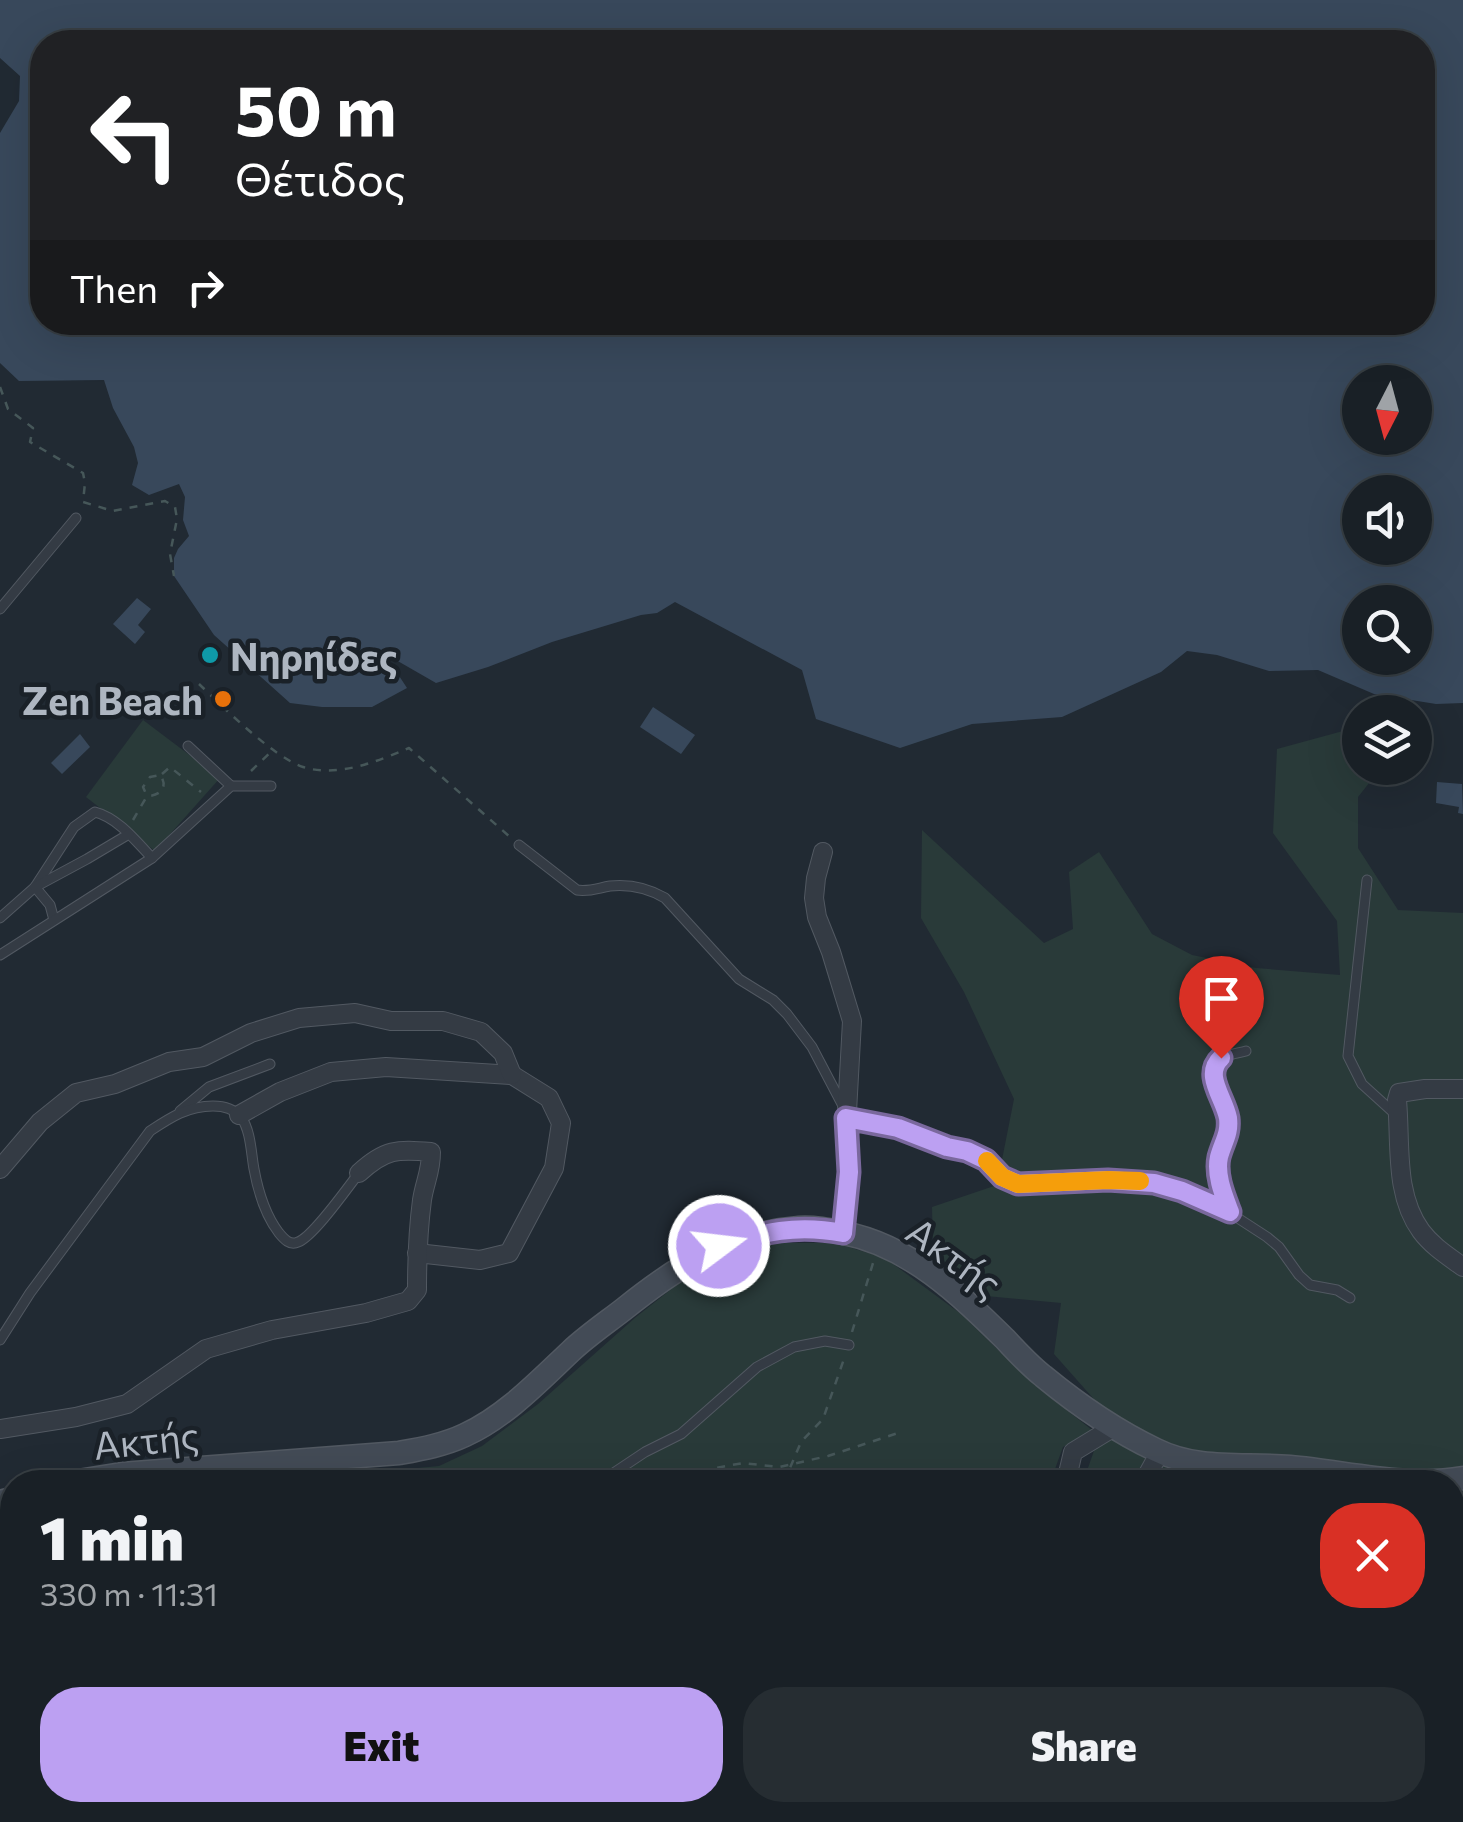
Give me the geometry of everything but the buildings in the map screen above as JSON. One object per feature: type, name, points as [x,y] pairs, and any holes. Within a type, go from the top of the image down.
[{"type":"street","points":[[823,852],[814,898],[817,918],[852,1021],[846,1115],[849,1172],[843,1233]]},
{"type":"street","points":[[0,1169],[40,1122],[76,1094],[115,1084],[169,1062],[203,1057],[251,1033],[299,1018],[355,1012],[391,1021],[444,1021],[481,1032],[503,1052],[512,1076]]},
{"type":"street","points":[[239,1115],[280,1092],[331,1072],[386,1067],[512,1076],[549,1098],[561,1123],[554,1168],[510,1253],[480,1260],[417,1253]]},
{"type":"street","points":[[1463,1089],[1425,1088],[1399,1093],[1397,1100],[1401,1179],[1412,1216],[1422,1232],[1463,1267]]},
{"type":"street","points":[[0,1430],[127,1404],[206,1349],[272,1330],[408,1301],[418,1290],[417,1253],[431,1152],[390,1153],[377,1157],[359,1173]]},
{"type":"street","name":"Ακτής","points":[[177,1470],[399,1454],[468,1434],[530,1390],[579,1344],[684,1264],[719,1246],[802,1228],[880,1243],[942,1280],[1040,1374],[1114,1427],[1160,1452],[1215,1465],[1315,1470]]},
{"type":"street","points":[[1069,1470],[1073,1452],[1114,1427]]},
{"type":"street","points":[[1150,1470],[1160,1452]]},
{"type":"lane","points":[[0,609],[76,518]]},
{"type":"lane","points":[[188,746],[231,786]]},
{"type":"lane","points":[[0,955],[152,858],[231,786],[270,786]]},
{"type":"lane","points":[[0,918],[35,886],[74,827],[96,812],[130,829],[152,858]]},
{"type":"lane","points":[[35,886],[87,859],[130,829]]},
{"type":"lane","points":[[519,845],[577,890],[629,886],[665,898],[739,979],[774,1000],[787,1014],[812,1047],[846,1115],[967,1151],[1018,1184],[1108,1180],[1154,1183],[1182,1191],[1230,1212],[1279,1247],[1310,1285],[1337,1290],[1350,1298]]},
{"type":"lane","points":[[1367,880],[1348,1056],[1362,1084],[1399,1119]]},
{"type":"lane","points":[[35,886],[50,905],[54,920]]},
{"type":"lane","points":[[1230,1212],[1218,1165],[1229,1131],[1227,1113],[1213,1075],[1214,1065],[1221,1058],[1246,1050]]},
{"type":"lane","points":[[0,1340],[30,1293],[150,1131],[209,1087],[270,1064]]},
{"type":"lane","points":[[178,1112],[218,1106],[239,1115],[246,1127],[260,1194],[273,1224],[290,1243],[298,1242],[314,1228],[359,1173]]},
{"type":"lane","points":[[618,1470],[681,1434],[769,1360],[794,1347],[824,1341],[848,1345]]},
{"type":"path","points":[[0,387],[8,409],[33,428],[30,442],[83,474],[83,502],[113,510],[166,501],[175,508],[177,520],[170,554],[174,576]]},
{"type":"path","points":[[199,684],[274,749],[302,766],[330,770],[356,767],[409,748],[519,845]]},
{"type":"path","points":[[148,796],[143,787],[145,782],[150,776],[160,776],[170,766],[205,795]]},
{"type":"path","points":[[148,796],[163,790],[160,776]]},
{"type":"path","points":[[130,829],[148,796]]},
{"type":"path","points":[[789,1470],[801,1442],[823,1419],[880,1243]]},
{"type":"path","points":[[708,1470],[744,1463],[779,1467],[901,1432]]},
{"type":"shaded area","points":[[143,720],[220,778],[155,851],[86,797]]},
{"type":"shaded area","points":[[1342,731],[1342,785],[1368,785],[1358,797],[1358,848],[1398,910],[1463,913],[1463,1470],[1087,1470],[1107,1414],[1054,1354],[1061,1303],[986,1296],[933,1252],[932,1207],[997,1185],[1014,1099],[964,992],[921,918],[922,830],[1044,943],[1073,929],[1069,872],[1099,852],[1152,934],[1192,955],[1256,968],[1340,975],[1337,921],[1273,833],[1277,749]]},
{"type":"shaded area","points":[[764,1243],[835,1243],[885,1258],[961,1314],[1031,1382],[1092,1430],[1063,1447],[1055,1470],[396,1470],[439,1466],[482,1446],[538,1404],[693,1272]]},
{"type":"water","points":[[0,0],[1463,0],[1463,703],[1432,703],[1432,695],[1374,694],[1318,670],[1269,671],[1217,655],[1187,651],[1161,672],[1062,717],[972,724],[900,748],[816,719],[802,670],[675,602],[657,613],[552,642],[436,683],[389,656],[407,688],[372,707],[290,703],[214,635],[174,576],[174,558],[189,536],[183,520],[185,497],[179,484],[149,495],[132,485],[138,463],[134,447],[113,408],[104,380],[19,381],[0,363],[0,133],[19,101],[20,76],[0,58]]},
{"type":"water","points":[[137,598],[151,609],[138,625],[145,632],[135,644],[113,624]]},
{"type":"water","points":[[653,707],[695,735],[681,754],[640,727]]},
{"type":"water","points":[[80,734],[90,747],[62,774],[51,763]]},
{"type":"water","points":[[1437,782],[1462,784],[1463,814],[1458,813],[1459,807],[1436,803]]},
{"type":"slow traffic","points":[[987,1161],[1002,1177],[1018,1184],[1140,1181]]},
{"type":"place","name":"Νηρηίδες","points":[[210,655]]},
{"type":"place","name":"Zen Beach","points":[[223,699]]},
{"type":"route","points":[[719,1246],[802,1228],[843,1233],[849,1172],[846,1118],[898,1128],[967,1151],[1018,1184],[1132,1180],[1182,1191],[1230,1212],[1218,1165],[1229,1131],[1227,1113],[1213,1075],[1214,1065],[1221,1058]]}]
